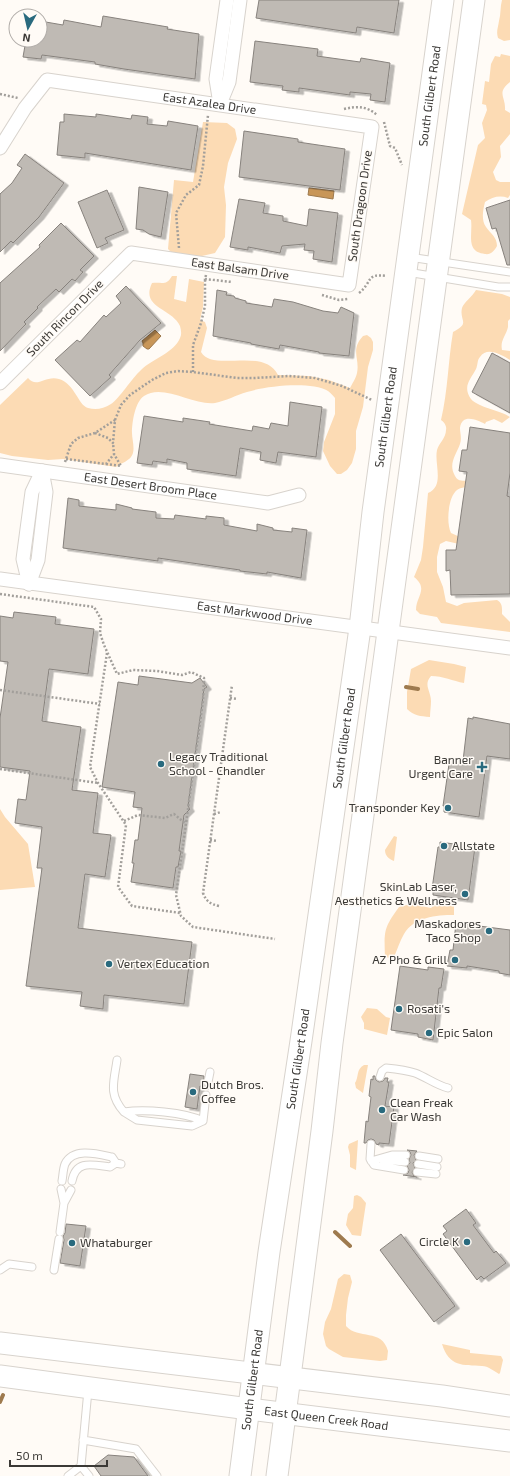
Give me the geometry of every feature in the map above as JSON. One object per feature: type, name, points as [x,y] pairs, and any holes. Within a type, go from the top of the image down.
[{"type":"main road","name":"South Gilbert Road","points":[[240,1476],[269,1252],[301,1041],[360,628],[374,504],[443,0]]},
{"type":"main road","points":[[276,1476],[387,632],[474,0]]},
{"type":"main road","points":[[0,1342],[442,1396],[510,1406]]},
{"type":"main road","name":"East Queen Creek Road","points":[[0,1376],[249,1410],[510,1441]]},
{"type":"street","points":[[215,103],[216,79],[227,0]]},
{"type":"street","points":[[215,103],[229,82],[240,0]]},
{"type":"street","name":"East Azalea Drive","points":[[29,103],[47,80],[215,103],[372,127]]},
{"type":"street","points":[[0,148],[29,103]]},
{"type":"street","name":"South Dragoon Drive","points":[[349,285],[372,127]]},
{"type":"street","name":"East Balsam Drive","points":[[131,253],[349,285]]},
{"type":"street","name":"South Rincon Drive","points":[[0,383],[131,253]]},
{"type":"street","name":"East Desert Broom Place","points":[[0,465],[268,503],[299,495]]},
{"type":"street","points":[[29,584],[38,560],[46,492],[42,471]]},
{"type":"street","name":"East Markwood Drive","points":[[0,579],[510,648]]},
{"type":"lane","points":[[407,264],[438,269],[510,272]]},
{"type":"lane","points":[[407,264],[438,269],[498,287],[510,287]]},
{"type":"lane","points":[[117,1060],[113,1090],[116,1103],[124,1112],[138,1110],[185,1115],[193,1116],[203,1121],[206,1095]]},
{"type":"lane","points":[[380,1077],[382,1071],[386,1068],[406,1070],[417,1073],[433,1083],[448,1088]]},
{"type":"lane","points":[[208,1082],[210,1072]]},
{"type":"lane","points":[[371,1144],[370,1154],[377,1159],[405,1162],[374,1165],[377,1159]]},
{"type":"lane","points":[[62,1180],[65,1164],[72,1156],[82,1153],[112,1157],[119,1163],[110,1167],[86,1164],[77,1168],[72,1182]]},
{"type":"lane","points":[[418,1164],[437,1166],[418,1164]]},
{"type":"lane","points":[[61,1189],[64,1203]]},
{"type":"lane","points":[[54,1270],[64,1203],[71,1190]]},
{"type":"lane","points":[[0,1270],[8,1264],[32,1267]]},
{"type":"lane","points":[[88,1388],[81,1466],[89,1476]]},
{"type":"lane","points":[[83,1440],[136,1449],[136,1455],[147,1469],[157,1476]]},
{"type":"lane","points":[[68,1476],[81,1466]]},
{"type":"path","points":[[0,94],[19,98],[29,103]]},
{"type":"path","points":[[180,261],[176,213],[186,195],[199,185],[215,103]]},
{"type":"path","points":[[193,372],[193,345],[205,306],[205,279]]},
{"type":"path","points":[[66,459],[121,466],[114,454],[113,443],[115,420],[121,406],[130,395],[166,373],[178,371],[193,372],[237,378],[289,376],[315,378],[342,386],[372,400]]},
{"type":"path","points":[[63,474],[71,444],[78,438],[95,434],[115,420]]},
{"type":"path","points":[[95,434],[108,438],[113,443]]},
{"type":"path","points":[[106,464],[114,454]]},
{"type":"path","points":[[0,594],[94,608],[101,619],[100,633],[117,674],[133,670],[157,671],[182,675],[191,672],[204,678],[203,701],[176,895],[180,913],[181,916],[193,927],[275,939]]},
{"type":"path","points":[[107,653],[90,767],[98,783],[126,825],[118,887],[132,906],[180,913]]},
{"type":"path","points":[[219,906],[206,900],[203,893],[232,685]]},
{"type":"path","points":[[0,690],[100,704]]},
{"type":"path","points":[[230,698],[237,698]]},
{"type":"path","points":[[0,769],[98,783]]},
{"type":"path","points":[[214,814],[221,812]]},
{"type":"path","points":[[124,821],[138,815],[165,818],[174,814],[186,824]]},
{"type":"path","points":[[210,840],[217,841]]},
{"type":"shaded area","points":[[502,0],[510,0],[510,40],[504,41],[498,38],[497,33]]},
{"type":"shaded area","points":[[501,54],[510,56],[510,82],[503,89],[503,95],[505,110],[510,113],[510,134],[500,146],[501,157],[493,172],[496,180],[500,182],[510,182],[510,195],[508,198],[496,197],[485,202],[483,221],[495,238],[497,246],[495,250],[489,254],[485,254],[479,253],[472,246],[471,220],[462,214],[478,145],[485,138],[482,123],[487,110],[486,105],[482,104],[485,81],[489,82],[491,64],[495,56],[500,57]]},
{"type":"shaded area","points":[[203,122],[227,123],[235,129],[237,139],[228,163],[224,187],[226,205],[225,237],[215,253],[180,261],[168,249],[174,180],[193,182]]},
{"type":"shaded area","points":[[309,188],[334,191],[333,199],[308,195]]},
{"type":"shaded area","points":[[172,276],[177,276],[174,299],[186,302],[189,279],[204,282],[203,307],[200,320],[205,322],[207,328],[201,352],[207,358],[227,361],[261,362],[271,367],[278,375],[309,376],[329,380],[350,388],[355,379],[358,368],[356,350],[359,341],[363,336],[367,335],[371,338],[373,342],[373,350],[368,367],[363,407],[356,431],[356,449],[352,463],[347,470],[341,474],[337,474],[330,466],[323,451],[324,442],[335,414],[335,398],[328,391],[320,388],[300,385],[276,386],[255,390],[215,403],[207,403],[160,392],[144,396],[136,407],[133,418],[132,433],[134,449],[132,455],[128,460],[116,467],[63,459],[48,460],[12,456],[0,453],[0,405],[28,378],[35,382],[54,378],[59,379],[69,385],[85,406],[91,409],[100,409],[108,406],[114,401],[141,370],[173,348],[181,336],[180,326],[171,315],[153,303],[150,298],[149,291],[152,283],[164,283]]},
{"type":"shaded area","points":[[476,290],[502,294],[510,297],[510,319],[502,341],[502,350],[510,351],[510,360],[495,352],[487,352],[483,354],[479,358],[476,369],[468,383],[468,394],[474,402],[510,417],[502,423],[494,419],[486,422],[485,424],[467,419],[461,423],[461,442],[453,460],[452,467],[457,478],[469,482],[472,486],[459,489],[454,493],[450,504],[448,517],[449,529],[451,533],[460,537],[459,544],[446,541],[440,544],[437,557],[437,572],[443,587],[446,602],[457,606],[464,603],[497,600],[501,604],[502,614],[510,622],[510,632],[441,623],[437,617],[420,614],[416,610],[421,593],[421,585],[414,577],[421,560],[428,493],[433,490],[438,480],[437,450],[446,433],[446,426],[441,420],[453,332],[462,326],[462,308]]},
{"type":"shaded area","points":[[155,330],[161,336],[149,349],[147,349],[143,346],[142,341]]},
{"type":"shaded area","points":[[429,660],[466,667],[464,683],[431,676],[427,685],[431,697],[430,717],[420,716],[407,709],[407,692],[411,669]]},
{"type":"shaded area","points":[[0,809],[28,844],[35,887],[0,890]]},
{"type":"shaded area","points":[[394,836],[397,837],[394,861],[388,857],[385,850]]},
{"type":"shaded area","points":[[441,902],[454,903],[454,915],[426,918],[414,924],[408,928],[404,934],[394,957],[385,957],[386,930],[390,920],[399,907],[411,904],[431,908]]},
{"type":"shaded area","points":[[367,1008],[377,1009],[386,1017],[390,1018],[387,1035],[364,1029],[364,1023],[361,1017]]},
{"type":"shaded area","points":[[368,1065],[363,1093],[356,1088],[355,1083],[361,1067]]},
{"type":"shaded area","points":[[358,1140],[356,1170],[350,1167],[348,1147],[349,1144]]},
{"type":"shaded area","points":[[357,1195],[366,1203],[361,1236],[352,1235],[346,1225],[348,1214],[353,1208],[354,1196]]},
{"type":"shaded area","points":[[344,1274],[350,1275],[352,1282],[348,1298],[346,1326],[357,1333],[381,1339],[388,1351],[387,1360],[380,1361],[343,1357],[326,1346],[323,1334],[325,1322],[331,1309],[338,1279]]},
{"type":"shaded area","points":[[442,1344],[470,1350],[470,1353],[501,1356],[503,1360],[500,1373],[499,1374],[484,1366],[463,1365],[453,1361],[445,1352]]},
{"type":"building","points":[[259,0],[399,0],[394,33],[357,27],[356,33],[256,18]]},
{"type":"building","points":[[103,16],[199,34],[195,79],[124,69],[95,64],[95,62],[42,55],[41,59],[23,57],[25,48],[48,48],[48,22],[63,25],[64,20],[101,27]]},
{"type":"building","points":[[255,41],[318,49],[317,56],[360,62],[361,58],[390,63],[385,102],[370,100],[371,94],[350,92],[350,95],[299,88],[299,92],[282,90],[283,86],[250,82]]},
{"type":"building","points":[[64,114],[96,117],[96,114],[131,119],[132,115],[148,117],[147,124],[167,126],[168,121],[198,126],[191,170],[85,153],[85,158],[57,155],[60,122],[64,122]]},
{"type":"building","points":[[244,131],[298,139],[298,142],[345,149],[340,190],[239,177]]},
{"type":"building","points":[[25,154],[64,183],[39,217],[13,243],[11,241],[0,252],[0,194],[12,183],[22,168],[17,165]]},
{"type":"building","points":[[139,187],[168,192],[161,237],[136,229]]},
{"type":"building","points":[[107,190],[124,230],[105,238],[108,243],[97,248],[78,202]]},
{"type":"building","points":[[239,199],[265,203],[263,213],[283,216],[283,221],[307,226],[309,209],[338,213],[332,262],[313,259],[314,251],[304,250],[305,244],[282,246],[280,253],[248,247],[248,250],[230,247]]},
{"type":"building","points":[[510,200],[510,265],[507,265],[496,228],[492,229],[486,208]]},
{"type":"building","points":[[61,223],[94,256],[80,270],[83,272],[75,281],[72,279],[59,292],[56,289],[37,307],[38,308],[24,322],[26,324],[0,351],[0,283],[40,247],[39,245]]},
{"type":"building","points":[[126,286],[161,323],[140,340],[109,375],[111,377],[90,396],[55,360],[77,340],[80,342],[104,315],[106,317],[121,303],[116,296]]},
{"type":"building","points":[[217,290],[227,292],[226,295],[234,296],[235,298],[246,301],[246,303],[272,307],[274,299],[293,302],[323,311],[338,313],[341,307],[354,313],[349,356],[319,353],[280,345],[279,349],[213,336]]},
{"type":"building","points":[[492,353],[510,363],[510,413],[472,392]]},
{"type":"building","points":[[290,402],[322,407],[316,457],[278,452],[276,463],[260,460],[261,452],[240,448],[236,476],[187,469],[187,463],[167,459],[167,463],[153,461],[152,465],[137,463],[144,416],[183,422],[183,418],[252,431],[253,426],[269,429],[271,423],[288,426]]},
{"type":"building","points":[[470,427],[510,433],[510,473],[507,496],[510,497],[510,594],[451,595],[450,570],[446,571],[446,550],[456,550],[467,472],[459,471],[462,450],[467,450]]},
{"type":"building","points":[[68,498],[79,500],[79,506],[116,510],[116,504],[132,509],[156,512],[156,518],[174,519],[175,515],[206,519],[206,516],[224,518],[224,525],[257,531],[257,524],[273,528],[273,530],[292,532],[292,528],[307,530],[301,578],[267,572],[267,574],[240,571],[158,558],[158,561],[63,548]]},
{"type":"building","points":[[14,612],[56,617],[55,624],[94,629],[88,674],[49,669],[42,721],[81,727],[72,790],[98,793],[93,833],[111,835],[105,877],[85,874],[78,928],[192,942],[184,1004],[104,995],[103,1009],[80,1006],[82,992],[26,986],[42,868],[37,868],[42,827],[15,823],[18,799],[26,800],[30,771],[0,767],[0,718],[8,662],[0,661],[0,616],[13,618]]},
{"type":"building","points":[[139,676],[192,683],[200,678],[207,687],[204,689],[188,806],[190,809],[184,815],[179,851],[181,851],[178,867],[176,867],[173,888],[131,882],[135,840],[138,840],[142,808],[133,807],[135,792],[102,787],[118,682],[138,685]]},
{"type":"building","points":[[473,717],[510,724],[510,759],[487,756],[479,817],[444,812],[443,806],[449,764],[451,759],[463,761],[468,718],[473,719]]},
{"type":"building","points":[[440,842],[475,847],[468,900],[433,895],[432,889]]},
{"type":"building","points":[[456,923],[510,930],[510,975],[499,973],[499,971],[467,966],[467,968],[447,966],[450,950],[453,950]]},
{"type":"building","points":[[400,966],[428,970],[428,967],[444,969],[441,988],[439,988],[433,1040],[418,1037],[418,1034],[391,1030]]},
{"type":"building","name":"Dutch Bros. Coffee","points":[[190,1074],[204,1076],[204,1087],[200,1086],[197,1109],[185,1107]]},
{"type":"building","name":"Clean Freak Car Wash","points":[[373,1076],[375,1076],[376,1080],[379,1082],[383,1081],[385,1078],[388,1078],[387,1082],[389,1082],[385,1106],[394,1107],[389,1144],[379,1143],[379,1145],[371,1139],[364,1143],[366,1121],[368,1122],[371,1097],[369,1096],[371,1079],[373,1080]]},
{"type":"building","points":[[407,1150],[417,1151],[414,1155],[416,1160],[413,1163],[415,1168],[412,1172],[414,1176],[417,1177],[403,1175],[408,1173],[409,1170],[407,1166],[410,1163],[409,1159],[411,1155]]},
{"type":"building","name":"Circle K","points":[[466,1209],[476,1223],[473,1225],[494,1253],[496,1251],[506,1263],[484,1279],[481,1276],[477,1280],[443,1234],[447,1231],[443,1226]]},
{"type":"building","points":[[66,1224],[86,1226],[80,1266],[60,1263]]},
{"type":"building","name":"Circle K","points":[[401,1234],[455,1306],[434,1322],[380,1250]]},
{"type":"building","points":[[108,1455],[134,1457],[148,1476],[101,1476],[94,1466]]},
{"type":"waterway","points":[[406,687],[418,689]]},
{"type":"waterway","points":[[335,1232],[350,1246]]},
{"type":"waterway","points":[[0,1402],[3,1395]]},
{"type":"place","name":"Legacy Traditional School - Chandler","points":[[161,764]]},
{"type":"place","name":"Banner Urgent Care","points":[[482,767]]},
{"type":"place","name":"Transponder Key","points":[[448,808]]},
{"type":"place","name":"Allstate","points":[[444,846]]},
{"type":"place","name":"SkinLab Laser, Aesthetics & Wellness","points":[[465,894]]},
{"type":"place","name":"Maskadores Taco Shop","points":[[489,931]]},
{"type":"place","name":"AZ Pho & Grill","points":[[455,960]]},
{"type":"place","name":"Vertex Education","points":[[109,964]]},
{"type":"place","name":"Rosati's","points":[[399,1009]]},
{"type":"place","name":"Epic Salon","points":[[429,1033]]},
{"type":"place","name":"Dutch Bros. Coffee","points":[[193,1092]]},
{"type":"place","name":"Clean Freak Car Wash","points":[[382,1110]]},
{"type":"place","name":"Circle K","points":[[467,1242]]},
{"type":"place","name":"Whataburger","points":[[72,1243]]}]
